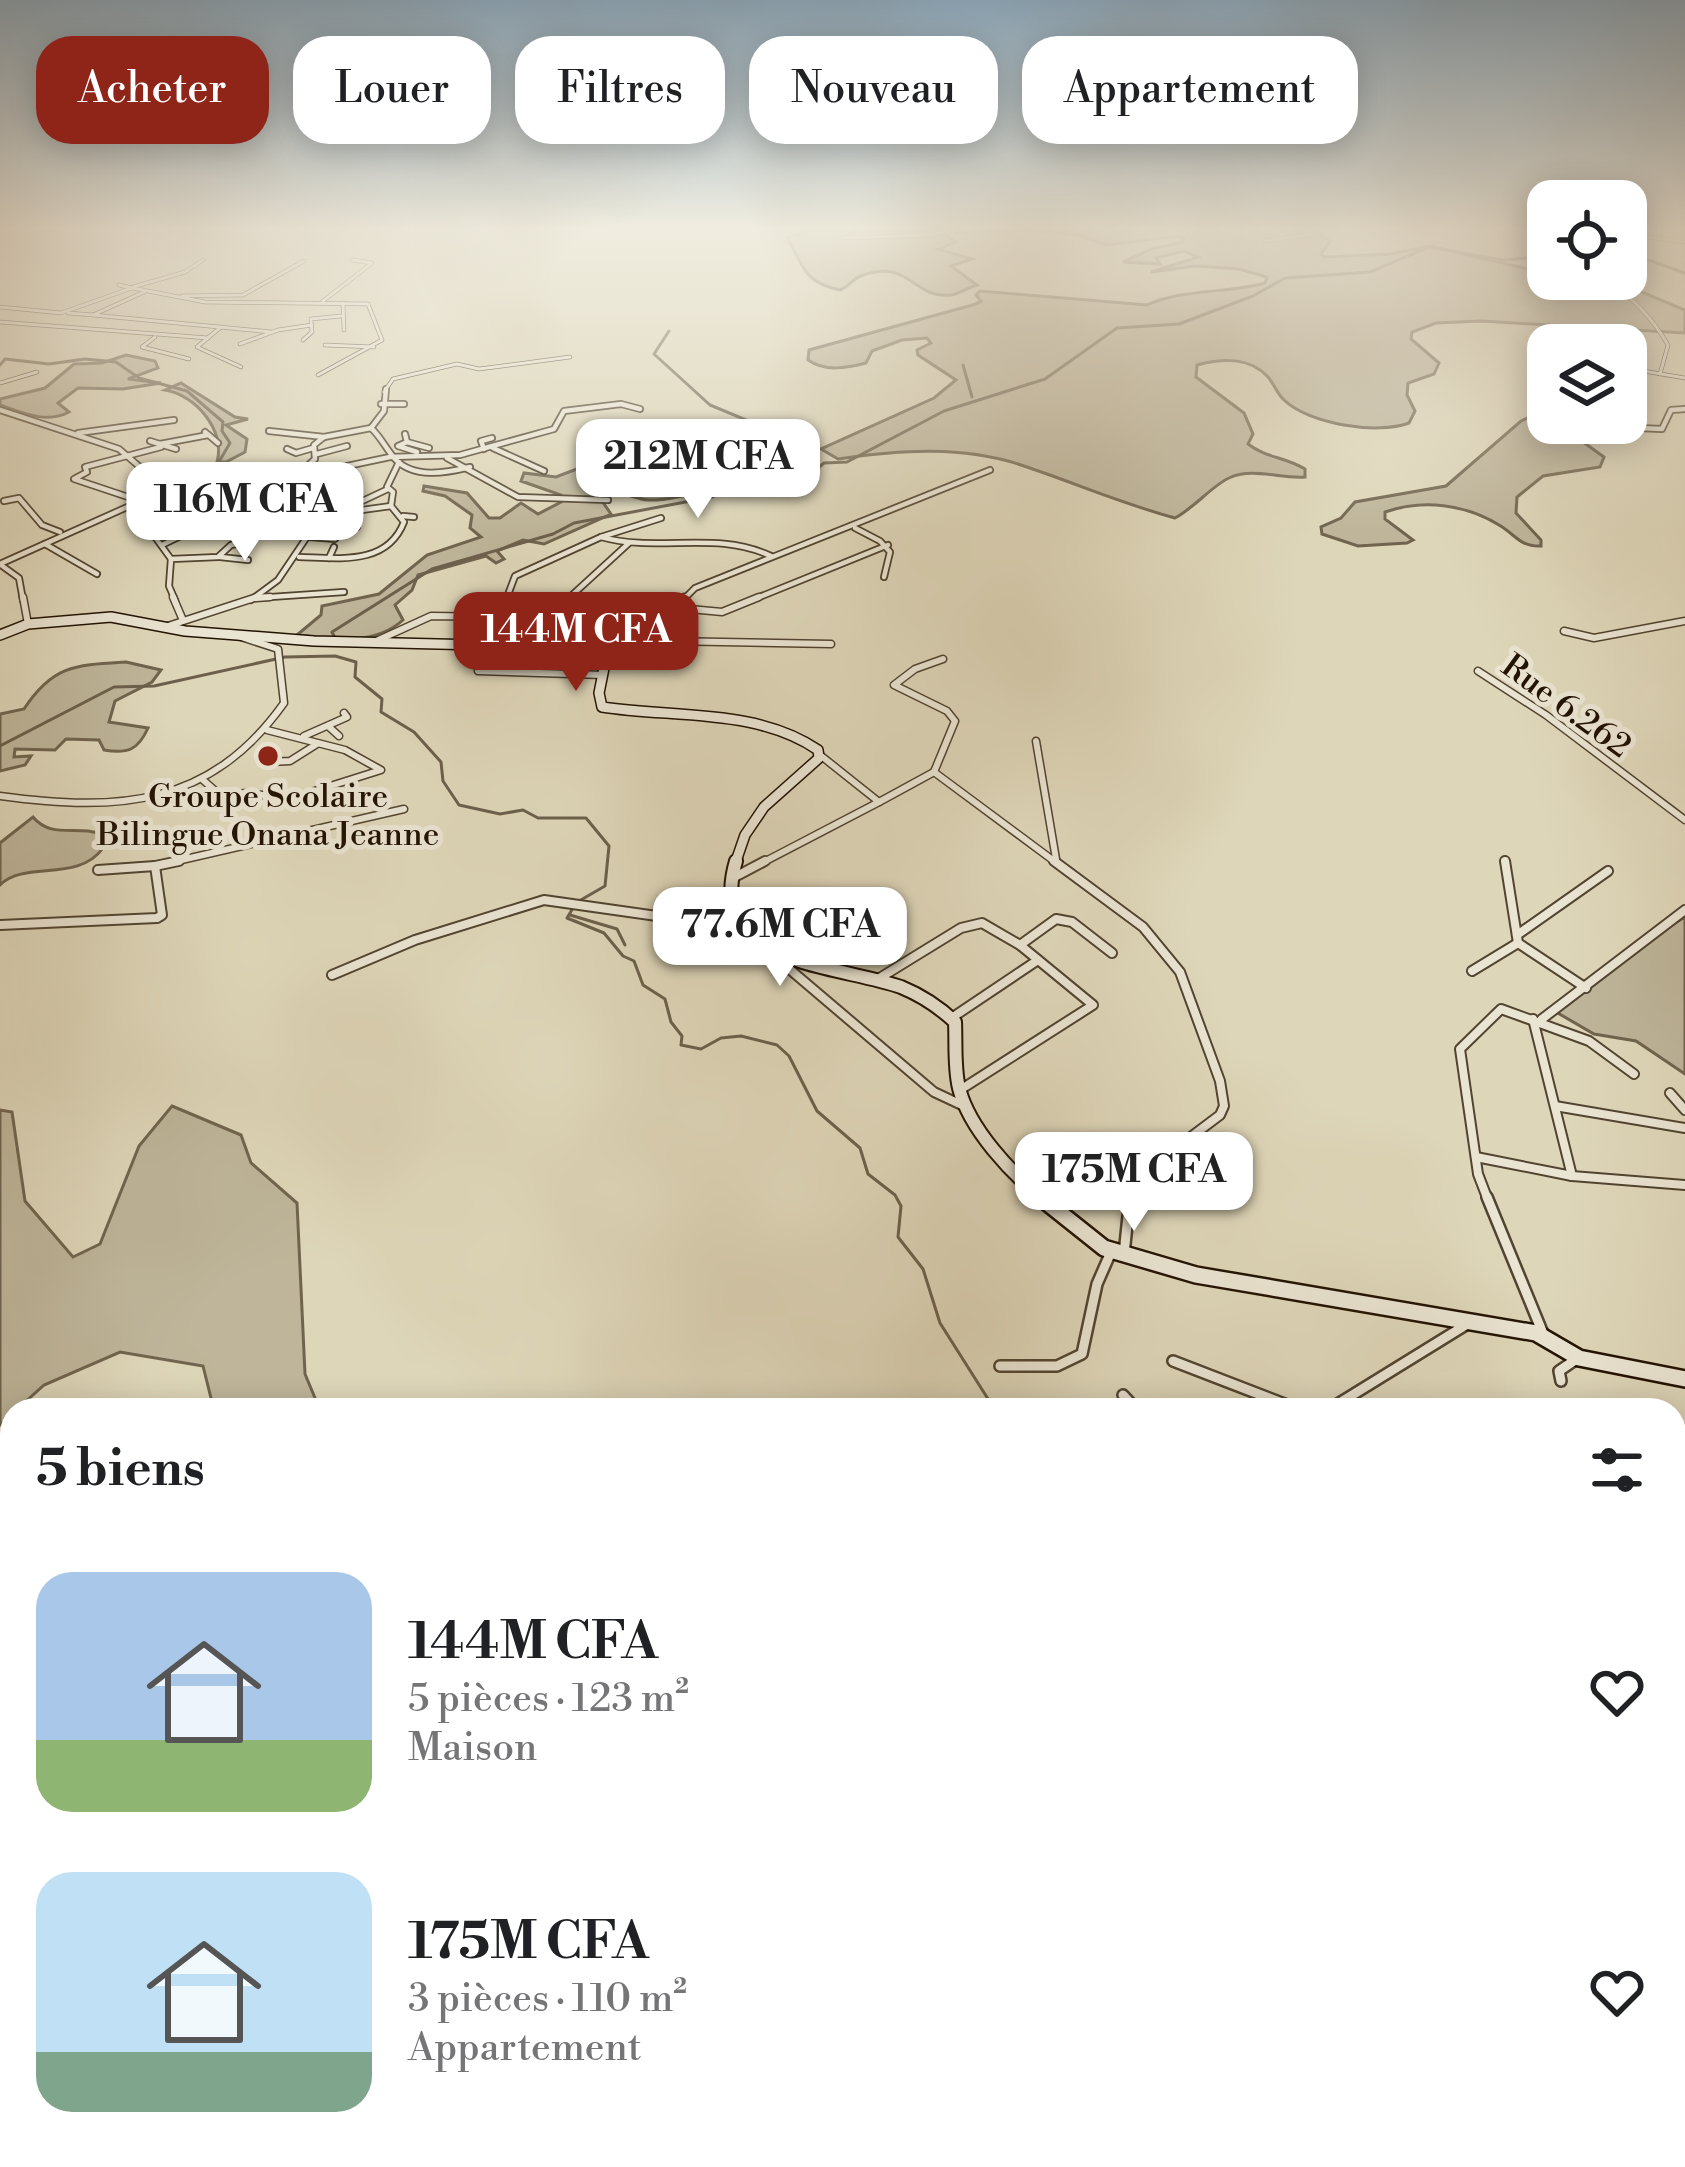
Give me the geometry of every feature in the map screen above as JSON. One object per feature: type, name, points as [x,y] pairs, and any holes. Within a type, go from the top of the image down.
[{"type":"street","points":[[79,329],[208,338]]},
{"type":"street","points":[[218,329],[197,347],[241,367]]},
{"type":"street","points":[[248,329],[272,332]]},
{"type":"street","points":[[240,344],[291,329]]},
{"type":"street","points":[[303,340],[312,329]]},
{"type":"street","points":[[318,375],[376,347],[383,338],[379,329]]},
{"type":"street","points":[[1660,329],[1668,345],[1660,374]]},
{"type":"street","points":[[156,336],[142,347],[190,359]]},
{"type":"street","points":[[326,345],[376,347]]},
{"type":"street","points":[[343,436],[371,428],[384,411],[384,392],[393,379],[457,364],[478,369],[570,358]]},
{"type":"street","points":[[0,383],[38,372]]},
{"type":"street","points":[[1647,372],[1685,378]]},
{"type":"street","points":[[266,483],[302,472],[487,449],[554,429],[565,411],[622,402],[640,409]]},
{"type":"street","points":[[381,404],[404,404]]},
{"type":"street","points":[[0,410],[113,445],[164,488]]},
{"type":"street","points":[[1647,428],[1662,429],[1671,410],[1685,410]]},
{"type":"street","points":[[76,434],[174,420]]},
{"type":"street","points":[[371,428],[399,459],[433,472],[470,467]]},
{"type":"street","points":[[269,431],[357,438]]},
{"type":"street","points":[[135,500],[74,479],[87,472],[85,467],[188,435],[206,433],[218,443]]},
{"type":"street","points":[[298,482],[305,481],[302,472],[324,437]]},
{"type":"street","points":[[414,517],[403,516],[392,506],[390,473],[399,459],[417,452],[398,446],[406,438],[429,448]]},
{"type":"street","points":[[492,438],[480,442],[544,471]]},
{"type":"street","points":[[420,445],[425,439]]},
{"type":"street","points":[[150,441],[176,449]]},
{"type":"street","points":[[286,448],[296,452],[346,446]]},
{"type":"street","points":[[314,450],[324,448]]},
{"type":"street","points":[[446,457],[518,497],[608,500]]},
{"type":"street","points":[[667,641],[679,608],[694,588],[990,470]]},
{"type":"street","points":[[312,502],[310,494],[338,489],[349,476]]},
{"type":"street","points":[[213,478],[221,484]]},
{"type":"street","points":[[28,624],[19,578],[0,564],[183,482],[282,480]]},
{"type":"street","points":[[183,482],[200,493],[243,506],[297,514],[321,516],[392,506]]},
{"type":"street","points":[[365,507],[388,489]]},
{"type":"street","points":[[5,502],[19,498],[42,525],[62,533]]},
{"type":"street","points":[[300,502],[338,501]]},
{"type":"street","points":[[256,530],[281,529],[312,502]]},
{"type":"street","points":[[356,504],[365,507]]},
{"type":"street","points":[[218,557],[231,544],[247,542],[256,530],[256,517],[246,514],[243,506]]},
{"type":"street","points":[[162,545],[243,506]]},
{"type":"street","points":[[310,537],[321,516]]},
{"type":"street","points":[[299,557],[386,551],[400,539],[403,516]]},
{"type":"street","points":[[603,675],[481,674],[515,576],[601,537],[662,518]]},
{"type":"street","points":[[147,526],[172,559],[169,586],[182,618]]},
{"type":"street","points":[[255,598],[273,588],[299,557],[304,540],[335,539],[344,526],[357,527]]},
{"type":"street","points":[[854,527],[888,545],[893,565],[884,577]]},
{"type":"street","points":[[601,537],[630,542],[743,540],[772,557]]},
{"type":"street","points":[[630,542],[569,596],[614,603],[598,700],[602,706],[736,722],[801,739],[879,802]]},
{"type":"street","points":[[43,544],[97,574]]},
{"type":"street","points":[[679,608],[722,612],[888,545]]},
{"type":"street","points":[[329,558],[334,547]]},
{"type":"street","points":[[172,559],[248,560]]},
{"type":"street","points":[[163,628],[182,618],[255,598],[344,592]]},
{"type":"street","points":[[370,643],[431,616],[499,617]]},
{"type":"street","points":[[0,635],[28,624],[111,617],[163,628],[370,643],[608,648],[618,642],[667,641],[831,644]]},
{"type":"street","points":[[1564,632],[1594,638],[1685,621]]},
{"type":"street","points":[[0,796],[119,805],[203,780],[237,764],[284,703],[278,649],[239,635]]},
{"type":"street","points":[[730,880],[941,765],[944,740],[955,721],[947,711],[894,685],[915,669],[944,659]]},
{"type":"street","name":"Rue 6.262","points":[[1478,670],[1685,820]]},
{"type":"street","points":[[284,703],[296,702]]},
{"type":"street","points":[[299,734],[328,726],[347,717],[344,713]]},
{"type":"street","points":[[299,734],[309,724]]},
{"type":"street","points":[[328,726],[339,736]]},
{"type":"street","points":[[203,780],[220,795],[248,793],[289,799],[381,770],[365,757],[299,734],[267,730]]},
{"type":"street","points":[[1036,741],[1056,860]]},
{"type":"street","points":[[269,762],[290,761],[318,743]]},
{"type":"street","points":[[820,755],[759,810],[742,835],[726,896],[730,913],[758,940],[783,955],[818,969],[876,980],[924,999],[953,1017]]},
{"type":"street","points":[[934,772],[1143,927],[1180,972],[1224,1099],[1212,1123],[1131,1182],[1118,1253],[1097,1284],[1082,1354],[1057,1366],[1000,1366]]},
{"type":"street","points":[[98,870],[155,866],[311,835],[404,809]]},
{"type":"street","points":[[1505,860],[1517,939],[1586,988]]},
{"type":"street","points":[[0,925],[157,918],[162,915],[155,866]]},
{"type":"street","points":[[1472,971],[1608,871]]},
{"type":"street","points":[[332,975],[415,940],[544,900],[671,918],[730,913]]},
{"type":"street","points":[[1536,1019],[1586,988],[1685,910]]},
{"type":"street","points":[[1020,945],[1056,919],[1072,922],[1112,953]]},
{"type":"street","points":[[876,980],[910,955],[974,923],[988,924],[1089,1000],[1090,1011],[959,1090]]},
{"type":"street","points":[[783,955],[787,967],[934,1092],[968,1108]]},
{"type":"street","points":[[953,1017],[1038,960]]},
{"type":"street","points":[[1544,1336],[1476,1157],[1460,1049],[1501,1009],[1536,1019],[1614,1055],[1634,1074]]},
{"type":"street","points":[[953,1017],[959,1090],[968,1108],[1024,1184],[1118,1253],[1196,1275],[1544,1336],[1580,1358],[1685,1379]]},
{"type":"street","points":[[1536,1019],[1572,1176]]},
{"type":"street","points":[[1670,1094],[1685,1110]]},
{"type":"street","points":[[1555,1106],[1685,1128]]},
{"type":"street","points":[[1476,1157],[1572,1176],[1685,1185]]},
{"type":"street","points":[[1347,1398],[1470,1322]]},
{"type":"street","points":[[1561,1381],[1559,1371],[1580,1358]]},
{"type":"street","points":[[1174,1361],[1269,1398]]},
{"type":"street","points":[[1123,1395],[1126,1398]]},
{"type":"shaded area","points":[[885,329],[1420,329],[1412,332],[1411,339],[1439,363],[1434,374],[1408,383],[1407,395],[1415,411],[1409,423],[1379,428],[1326,421],[1295,408],[1261,370],[1244,363],[1225,360],[1197,365],[1196,377],[1244,413],[1253,434],[1248,444],[1305,469],[1305,477],[1238,475],[1175,518],[1001,459],[908,452],[838,459],[821,449],[934,398],[956,380],[918,355],[917,350],[931,343],[927,338],[902,340],[872,351],[866,363],[829,368],[808,360],[809,350]]},
{"type":"shaded area","points":[[1647,329],[1685,329],[1685,333],[1647,331]]},
{"type":"shaded area","points":[[126,355],[155,361],[158,368],[128,379],[161,383],[123,389],[78,388],[58,403],[69,412],[52,417],[0,405],[0,399],[45,388],[74,364],[102,363]]},
{"type":"shaded area","points":[[181,383],[235,417],[248,419],[226,425],[247,439],[245,452],[217,462],[217,438],[206,416],[187,399],[165,390]]},
{"type":"shaded area","points":[[1527,418],[1527,444],[1586,444],[1604,457],[1600,467],[1543,476],[1517,497],[1516,513],[1541,540],[1541,546],[1523,542],[1472,512],[1429,505],[1385,512],[1385,519],[1413,540],[1407,543],[1358,546],[1322,534],[1321,527],[1341,518],[1355,502],[1446,486]]},
{"type":"shaded area","points":[[587,465],[688,495],[653,500],[613,494],[602,501],[611,514],[544,544],[523,540],[497,551],[504,559],[496,563],[486,556],[418,575],[412,590],[395,605],[403,620],[379,634],[353,639],[297,635],[321,615],[322,606],[379,594],[427,555],[481,537],[470,528],[472,515],[445,496],[423,491],[424,486],[467,493],[489,518],[500,518],[521,503],[538,514],[561,502],[561,495],[521,481],[524,473],[556,477]]},
{"type":"shaded area","points":[[126,662],[161,670],[152,682],[115,701],[109,722],[148,728],[136,746],[112,751],[104,750],[99,740],[66,739],[55,750],[15,749],[14,757],[31,756],[25,765],[0,771],[0,714],[24,709],[45,684],[67,670]]},
{"type":"shaded area","points":[[33,817],[49,828],[103,835],[103,848],[80,865],[23,874],[0,885],[0,843]]},
{"type":"shaded area","points":[[1685,917],[1685,1074],[1636,1041],[1594,1034],[1556,1012],[1636,949]]},
{"type":"shaded area","points":[[172,1106],[241,1135],[251,1163],[297,1203],[305,1374],[315,1398],[211,1398],[203,1366],[120,1352],[44,1385],[30,1398],[0,1398],[0,1110],[12,1112],[25,1201],[73,1257],[100,1244],[139,1146]]},
{"type":"waterway","points":[[334,636],[332,632],[432,569],[553,534],[574,523],[712,497],[749,478],[773,482],[813,472],[824,463],[847,462],[944,411],[1045,379],[1115,329]]},
{"type":"waterway","points":[[669,331],[654,354],[710,405],[780,434],[781,467],[757,478]]},
{"type":"waterway","points":[[0,365],[5,359],[49,364],[85,359],[116,362],[139,378],[187,391],[223,422],[222,431],[230,443],[220,460]]},
{"type":"waterway","points":[[963,365],[972,397]]},
{"type":"waterway","points":[[0,746],[114,687],[154,686],[285,657],[335,656],[356,662],[355,677],[382,699],[381,712],[414,732],[441,762],[443,781],[459,805],[500,814],[523,810],[538,818],[586,818],[609,846],[605,886],[579,901]]},
{"type":"waterway","points":[[573,908],[567,918],[604,933],[623,956],[634,961],[643,985],[665,999],[671,1022],[682,1036],[681,1045],[701,1049],[721,1038],[741,1036],[777,1045],[789,1056],[817,1111],[860,1148],[868,1174],[895,1195],[901,1206],[898,1237],[923,1269],[940,1323],[987,1398]]},
{"type":"waterway","points":[[570,915],[617,929],[625,945]]},
{"type":"place","name":"Groupe Scolaire Bilingue Onana Jeanne","points":[[268,756]]}]
